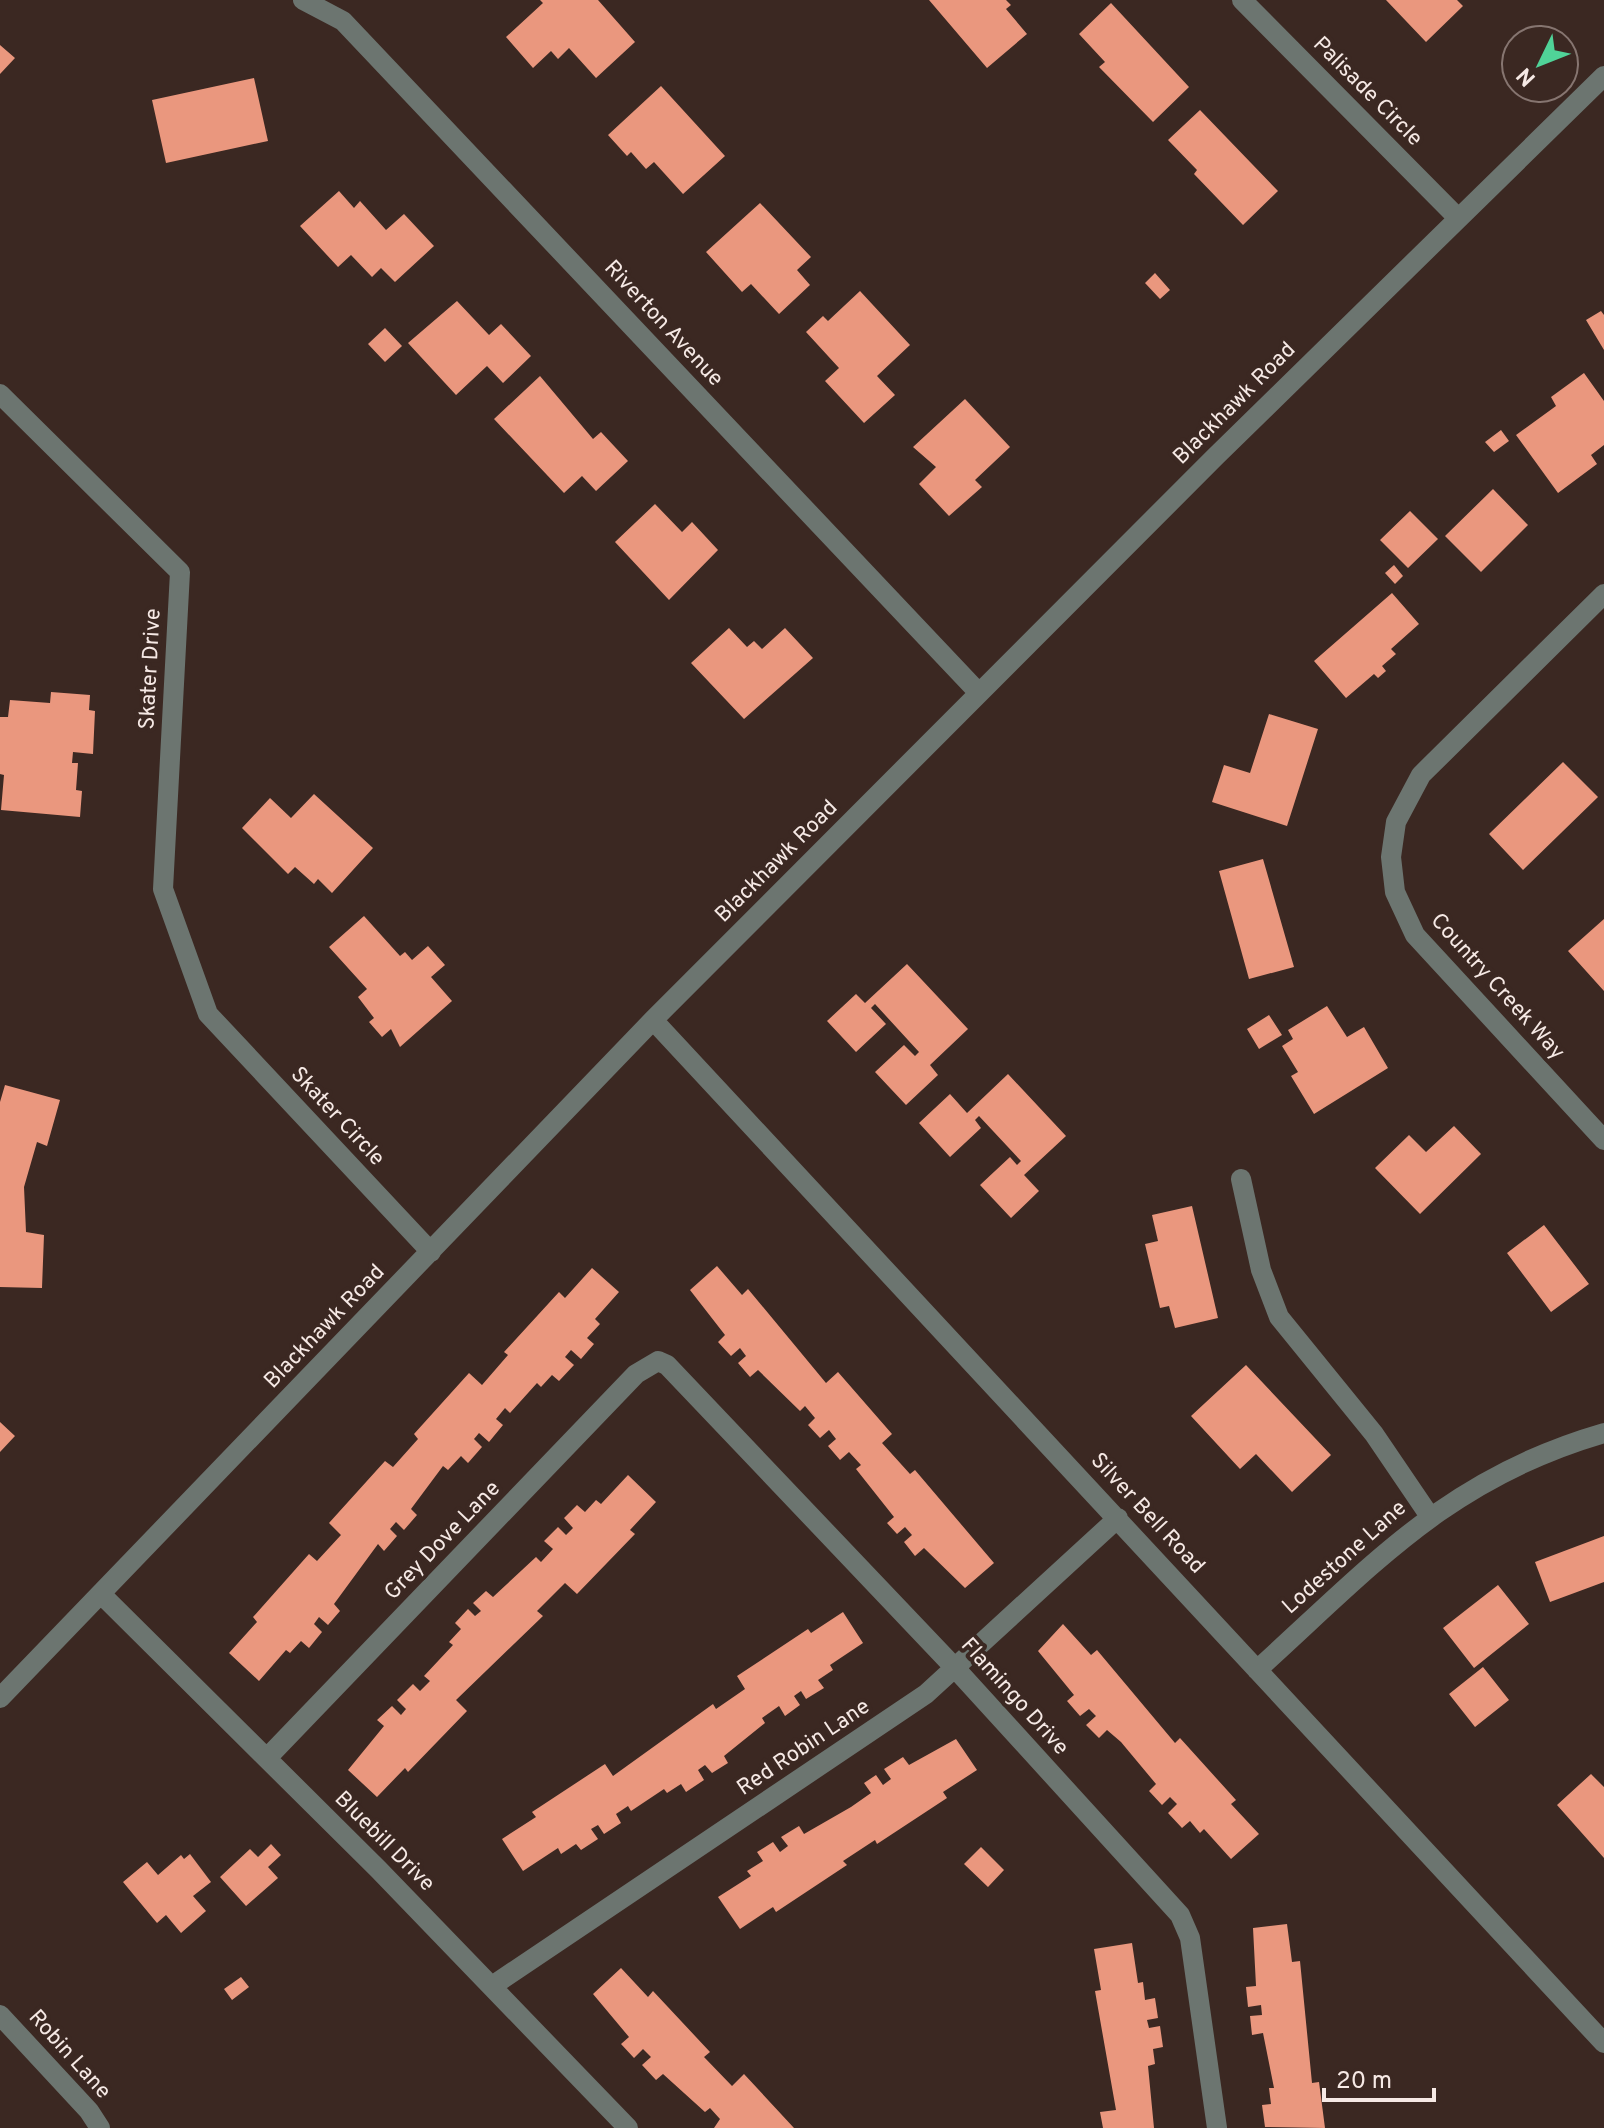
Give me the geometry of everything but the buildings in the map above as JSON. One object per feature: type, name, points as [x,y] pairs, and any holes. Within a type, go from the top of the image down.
[{"type":"street","name":"Riverton Avenue","points":[[303,0],[343,21],[979,693]]},
{"type":"street","name":"Palisade Circle","points":[[1242,0],[1458,218]]},
{"type":"street","name":"Blackhawk Road","points":[[0,1698],[653,1020],[979,693],[1604,76]]},
{"type":"street","name":"Skater Drive","points":[[0,394],[180,572],[163,889],[208,1014]]},
{"type":"street","name":"Country Creek Way","points":[[1604,594],[1421,775],[1396,822],[1391,857],[1395,892],[1415,935],[1604,1140]]},
{"type":"street","name":"Skater Circle","points":[[208,1014],[431,1252]]},
{"type":"street","name":"Silver Bell Road","points":[[653,1020],[1604,2043]]},
{"type":"street","points":[[1241,1179],[1261,1270],[1279,1317],[1374,1434],[1429,1515]]},
{"type":"street","name":"Flamingo Drive","points":[[658,1361],[667,1365],[720,1417],[955,1668],[1186,1926],[1217,2128]]},
{"type":"street","name":"Grey Dove Lane","points":[[267,1758],[636,1374],[658,1361]]},
{"type":"street","name":"Lodestone Lane","points":[[1257,1670],[1367,1566],[1429,1515],[1517,1465],[1604,1433]]},
{"type":"street","name":"Red Robin Lane","points":[[492,1986],[888,1721],[955,1668],[1118,1518]]},
{"type":"street","name":"Bluebill Drive","points":[[101,1594],[267,1758],[628,2128]]},
{"type":"street","name":"Robin Lane","points":[[0,2015],[89,2111],[100,2128]]}]
